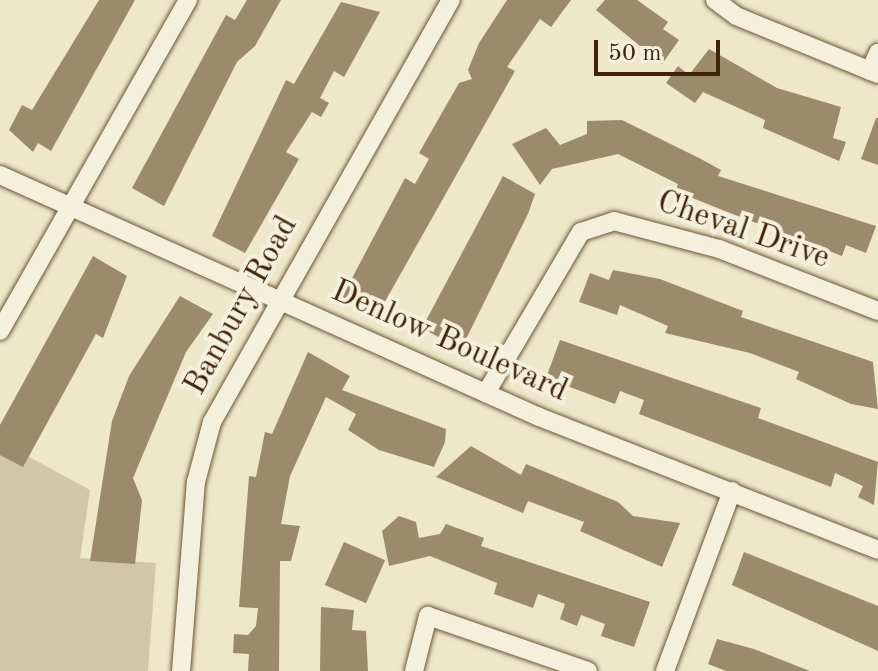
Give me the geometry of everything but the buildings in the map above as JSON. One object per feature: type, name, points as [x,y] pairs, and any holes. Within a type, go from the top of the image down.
[{"type":"street","points":[[0,331],[188,0]]},
{"type":"street","name":"Banbury Road","points":[[181,671],[201,455],[225,392],[451,0]]},
{"type":"street","points":[[715,0],[736,16],[874,73],[878,53]]},
{"type":"street","name":"Denlow Boulevard","points":[[0,175],[486,393],[878,550]]},
{"type":"street","name":"Cheval Drive","points":[[486,393],[581,232],[614,221],[719,249],[878,311]]},
{"type":"street","points":[[665,671],[732,491]]},
{"type":"street","points":[[414,671],[428,616],[588,671]]},
{"type":"shaded area","points":[[0,441],[90,490],[80,558],[156,563],[148,671],[0,671]]}]
